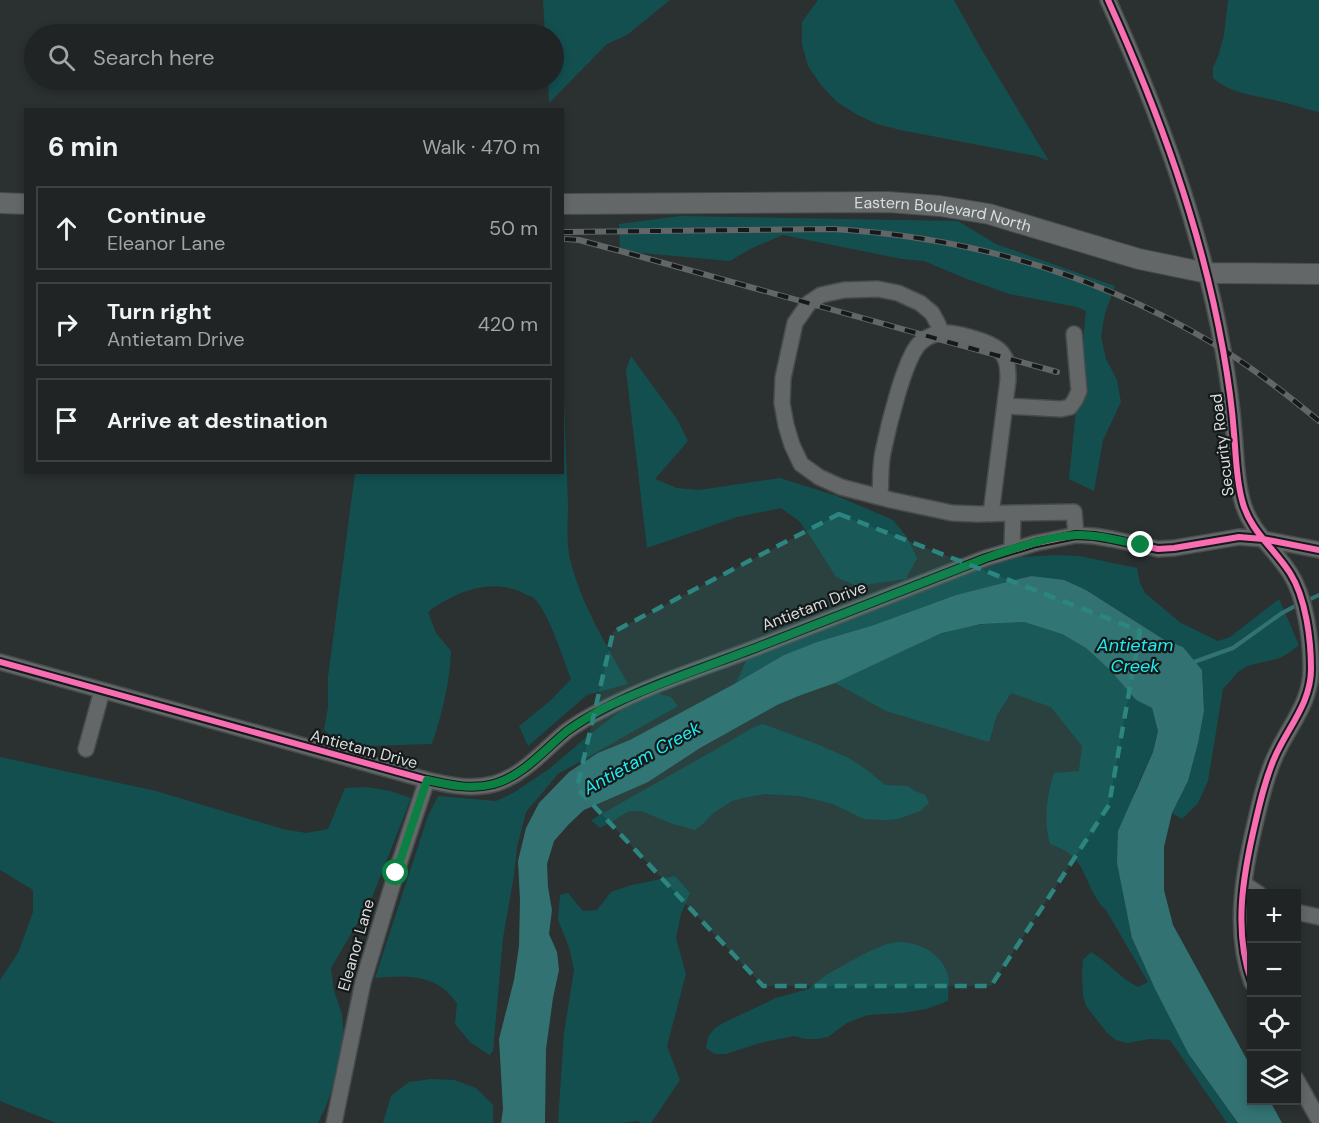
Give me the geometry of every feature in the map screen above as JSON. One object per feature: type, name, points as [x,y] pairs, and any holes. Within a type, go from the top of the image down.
[{"type":"main road","name":"Eastern Boulevard North","points":[[564,204],[888,202],[940,206],[989,214],[1129,256],[1207,273],[1319,274]]},
{"type":"main road","points":[[0,203],[24,204]]},
{"type":"street","name":"Security Road","points":[[1108,0],[1163,131],[1207,273],[1232,403],[1241,498],[1247,517],[1291,575],[1299,591],[1314,642],[1309,690],[1312,701],[1302,710],[1275,757],[1267,778],[1250,846],[1244,884],[1242,921],[1242,948],[1247,967]]},
{"type":"street","points":[[941,333],[932,313],[920,303],[898,293],[879,289],[844,290],[821,295],[809,303],[795,323],[783,378],[782,403],[786,425],[801,464],[819,477],[841,487],[952,513],[1074,512],[1076,535]]},
{"type":"street","points":[[880,497],[883,454],[891,418],[908,365],[917,345],[927,336],[941,333],[974,339],[999,350],[1008,367],[991,514]]},
{"type":"street","points":[[1005,406],[1061,409],[1070,407],[1079,391],[1074,334]]},
{"type":"street","points":[[1012,549],[1013,513]]},
{"type":"street","name":"Antietam Drive","points":[[0,662],[427,780],[453,786],[476,787],[495,784],[509,777],[525,767],[569,730],[603,709],[653,687],[1012,549],[1076,535],[1112,539],[1158,549],[1185,547],[1239,537],[1263,539],[1319,550]]},
{"type":"street","points":[[86,749],[102,691]]},
{"type":"street","name":"Eleanor Lane","points":[[334,1123],[363,982],[427,780]]},
{"type":"street","points":[[1244,884],[1252,889]]},
{"type":"street","points":[[1301,913],[1319,917]]},
{"type":"street","points":[[1301,1088],[1319,1120]]},
{"type":"highlighted area","points":[[839,514],[1140,631],[1109,805],[991,986],[763,986],[577,788],[613,632]]},
{"type":"shaded area","points":[[543,0],[670,0],[627,35],[607,44],[564,88],[564,24],[544,24]]},
{"type":"shaded area","points":[[818,0],[954,0],[1049,161],[1036,156],[877,124],[837,102],[808,66],[802,44],[802,22]]},
{"type":"shaded area","points":[[1228,0],[1319,0],[1319,112],[1235,91],[1213,78],[1213,67],[1224,35]]},
{"type":"shaded area","points":[[548,90],[562,90],[549,103]]},
{"type":"shaded area","points":[[680,216],[958,221],[996,244],[1115,286],[1105,313],[1101,336],[1106,359],[1117,380],[1121,402],[1103,440],[1094,491],[1069,479],[1086,311],[1077,307],[1009,294],[924,261],[902,259],[783,235],[750,249],[730,261],[620,251],[619,224]]},
{"type":"shaded area","points":[[631,356],[677,419],[688,441],[655,479],[677,488],[699,490],[780,478],[837,496],[893,520],[907,537],[917,558],[906,579],[857,586],[836,577],[799,521],[781,508],[737,517],[647,548],[626,370]]},
{"type":"shaded area","points":[[564,399],[570,559],[587,608],[628,684],[587,695],[528,746],[519,726],[550,701],[571,679],[550,625],[535,599],[511,588],[498,586],[461,593],[428,612],[436,633],[451,651],[445,698],[432,744],[364,746],[341,744],[324,730],[328,707],[328,677],[355,474],[564,474]]},
{"type":"shaded area","points":[[1079,556],[1137,568],[1145,593],[1181,623],[1218,641],[1230,637],[1279,599],[1299,645],[1280,658],[1247,666],[1238,672],[1223,689],[1208,781],[1198,803],[1182,819],[1172,813],[1188,781],[1198,742],[1204,711],[1202,670],[1183,647],[1163,639],[1086,590],[1031,576],[956,595],[784,655],[736,683],[747,659],[1003,558]]},
{"type":"shaded area","points":[[1024,622],[1062,634],[1086,648],[1110,670],[1136,700],[1152,708],[1158,731],[1153,752],[1134,793],[1132,938],[1188,1053],[1238,1123],[1227,1123],[1170,1040],[1150,1039],[1127,1043],[1116,1040],[1107,1033],[1086,1006],[1083,995],[1083,960],[1091,952],[1138,987],[1148,982],[1106,910],[1100,904],[1077,861],[1067,852],[1050,844],[1047,808],[1054,773],[1079,771],[1082,746],[1051,707],[1011,693],[997,715],[989,742],[886,711],[835,683],[941,634],[961,628]]},
{"type":"shaded area","points":[[647,690],[671,697],[678,706],[558,774],[526,812],[517,847],[503,938],[493,1051],[489,1055],[470,1042],[455,1024],[457,1003],[440,986],[424,979],[400,976],[375,978],[428,816],[438,796],[496,801],[513,793],[549,769]]},
{"type":"shaded area","points":[[763,724],[847,757],[885,785],[907,786],[925,795],[929,803],[920,811],[898,819],[864,819],[822,801],[800,796],[765,794],[732,801],[712,814],[695,830],[641,811],[629,811],[600,828],[591,820],[752,728]]},
{"type":"shaded area","points":[[0,757],[156,791],[283,829],[306,833],[328,829],[345,788],[367,787],[411,798],[371,900],[331,968],[334,991],[342,1014],[344,1036],[342,1061],[318,1123],[56,1123],[0,1101],[0,980],[18,953],[33,912],[33,890],[0,870]]},
{"type":"shaded area","points":[[675,876],[690,893],[681,914],[676,938],[686,974],[667,1046],[680,1080],[651,1123],[637,1121],[558,1123],[564,1033],[574,970],[569,947],[558,920],[560,895],[568,893],[583,911],[597,910],[611,892]]},
{"type":"shaded area","points":[[898,942],[924,948],[938,958],[947,973],[948,1001],[926,1009],[868,1015],[847,1023],[828,1037],[805,1039],[794,1036],[760,1043],[726,1054],[715,1054],[706,1048],[708,1037],[715,1028],[725,1022],[776,998],[808,989],[826,975],[866,953]]},
{"type":"shaded area","points":[[431,1079],[454,1080],[476,1088],[493,1105],[493,1123],[383,1123],[391,1096],[409,1082]]},
{"type":"water","name":"Antietam Creek","points":[[1031,576],[1064,580],[1086,590],[1163,639],[1183,647],[1202,670],[1204,711],[1188,781],[1172,813],[1164,847],[1164,890],[1173,925],[1247,1060],[1247,1105],[1272,1105],[1282,1123],[1238,1123],[1188,1053],[1132,938],[1117,863],[1118,831],[1153,752],[1158,731],[1152,708],[1136,700],[1110,670],[1086,648],[1062,634],[1024,622],[981,624],[942,633],[835,683],[777,705],[700,748],[648,782],[584,810],[569,824],[554,841],[547,864],[552,910],[549,934],[557,952],[559,970],[546,1049],[545,1123],[501,1123],[503,1109],[499,1039],[514,980],[519,946],[518,861],[526,828],[539,803],[569,772],[598,753],[630,740],[784,655],[956,595]]},
{"type":"waterway","points":[[1306,601],[1319,595]]},
{"type":"waterway","points":[[1191,663],[1233,648],[1282,613],[1299,604]]},
{"type":"railway","points":[[564,232],[833,229],[932,240],[1028,262],[1120,296],[1209,341],[1238,359],[1319,421]]},
{"type":"railway","points":[[565,239],[579,240],[624,252],[1057,372]]},
{"type":"cycle path","points":[[1108,0],[1161,128],[1203,259],[1227,371],[1237,475],[1245,511],[1256,530],[1290,573],[1300,594],[1309,632],[1310,682],[1303,705],[1279,748],[1268,775],[1247,863],[1241,924],[1247,967]]},
{"type":"cycle path","points":[[0,662],[427,780],[477,787],[494,784],[515,775],[575,725],[640,692],[986,558],[1036,543],[1076,535],[1112,539],[1158,549],[1239,537],[1263,539],[1319,550]]},
{"type":"route","points":[[396,873],[427,780],[453,786],[476,787],[495,784],[525,767],[569,730],[603,709],[653,687],[1012,549],[1076,535],[1141,545]]}]
